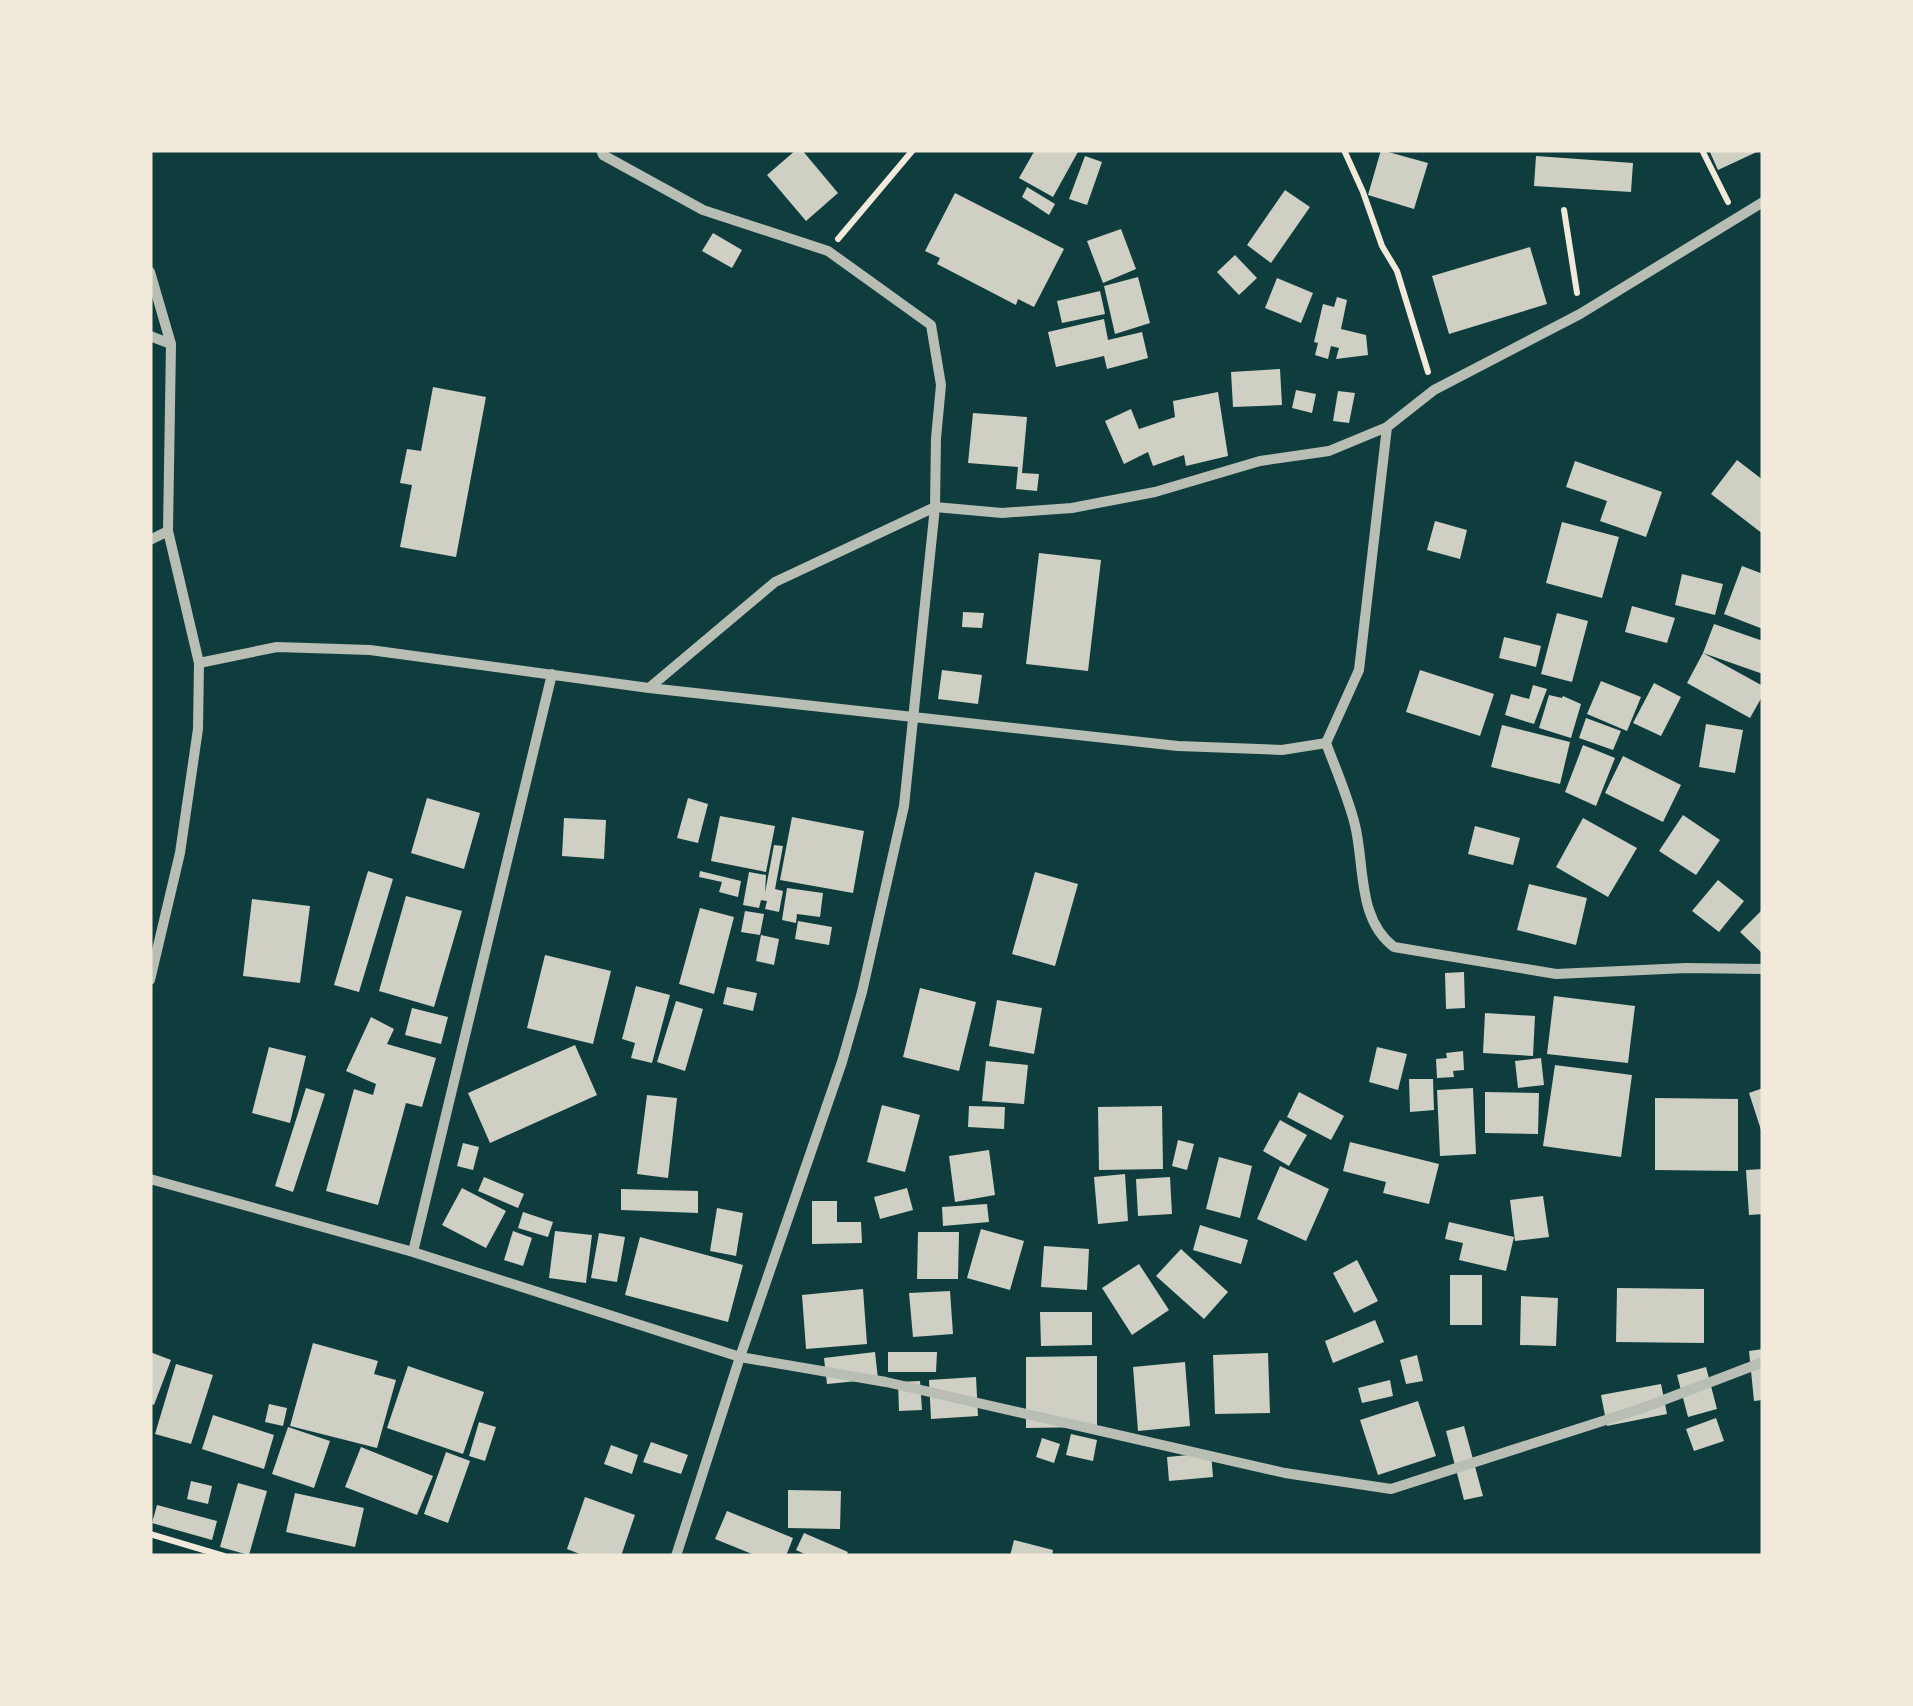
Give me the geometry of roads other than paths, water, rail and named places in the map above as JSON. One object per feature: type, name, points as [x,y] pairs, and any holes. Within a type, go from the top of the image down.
[{"type":"street","points":[[601,150],[603,155],[703,210],[828,251],[931,324],[942,385],[934,508],[904,806],[862,992],[676,1556]]},
{"type":"street","points":[[649,688],[774,582],[934,508],[1002,513],[1072,508],[1155,492],[1260,461],[1329,451],[1387,427],[1434,390],[1580,314],[1763,202]]},
{"type":"street","points":[[150,272],[171,344],[168,531],[199,662],[198,729],[180,853],[150,980]]},
{"type":"street","points":[[150,336],[171,344]]},
{"type":"street","points":[[1387,427],[1360,670],[1326,744],[1355,824],[1367,902],[1378,934],[1394,947],[1556,974],[1763,968]]},
{"type":"street","points":[[150,540],[168,531]]},
{"type":"street","points":[[199,662],[277,647],[370,650],[649,688],[1178,746],[1282,750],[1326,744]]},
{"type":"street","points":[[413,1252],[552,674]]},
{"type":"street","points":[[150,1178],[413,1252],[740,1357],[886,1382],[1285,1473],[1391,1489],[1640,1409],[1763,1362]]}]
